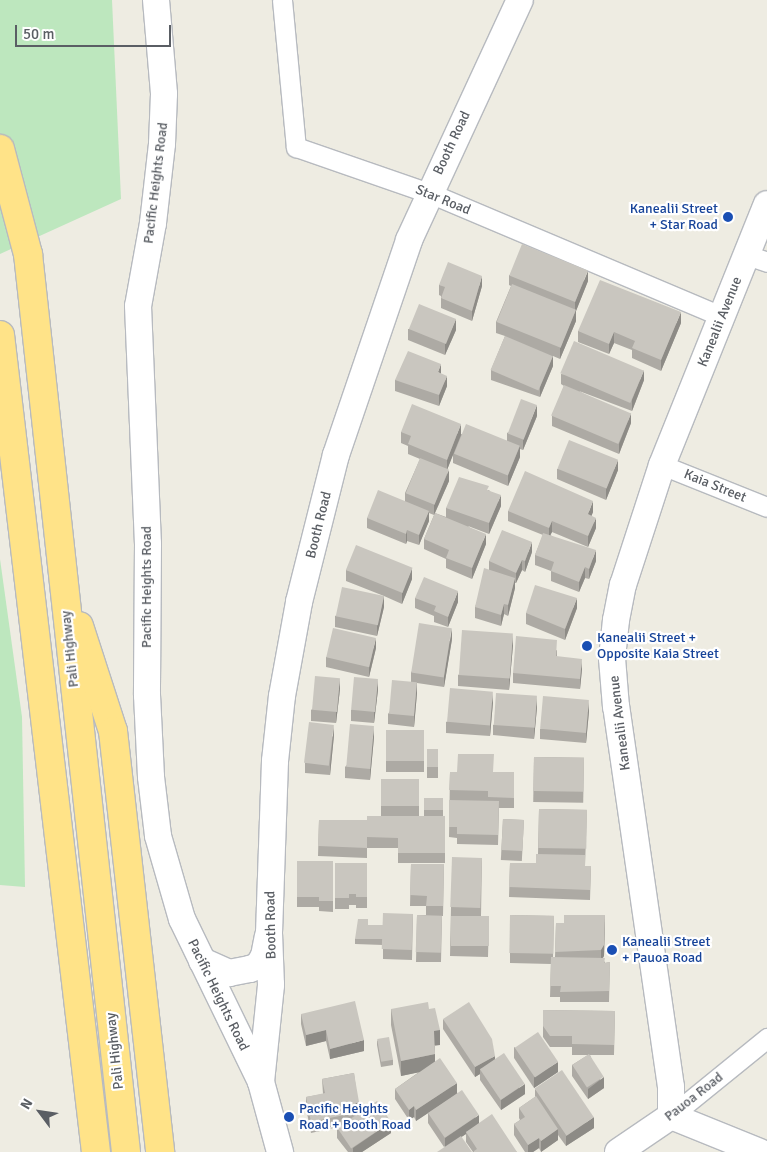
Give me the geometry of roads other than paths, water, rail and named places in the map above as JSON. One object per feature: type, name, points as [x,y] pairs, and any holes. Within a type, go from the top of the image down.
[{"type":"highway","name":"Pali Highway","points":[[0,148],[28,254],[126,1152]]},
{"type":"highway","points":[[0,335],[96,1152]]},
{"type":"highway","points":[[61,569],[113,731],[160,1152]]},
{"type":"street","name":"Pacific Heights Road","points":[[156,0],[164,94],[162,144],[153,223],[138,306],[148,544],[150,750],[158,836],[182,920],[261,1082],[280,1152]]},
{"type":"street","name":"Star Road","points":[[282,0],[296,147],[429,193],[723,317]]},
{"type":"street","name":"Booth Road","points":[[261,1082],[271,985],[269,933],[275,761],[282,696],[300,602],[336,455],[376,330],[429,193],[520,0]]},
{"type":"street","name":"Kanealii Avenue","points":[[671,1116],[671,1087],[616,707],[612,658],[623,585],[662,465],[723,317],[757,259],[767,204]]},
{"type":"street","name":"Kaia Street","points":[[662,465],[767,507]]},
{"type":"street","points":[[202,961],[229,973],[258,966],[269,933]]},
{"type":"street","name":"Pauoa Road","points":[[618,1152],[671,1116],[767,1038]]},
{"type":"street","points":[[671,1116],[760,1152]]},
{"type":"place","name":"Kanealii Street + Star Road","points":[[728,217]]},
{"type":"place","name":"Kanealii Street + Opposite Kaia Street","points":[[587,646]]},
{"type":"place","name":"Kanealii Street + Pauoa Road","points":[[612,950]]},
{"type":"place","name":"Pacific Heights Road + Booth Road","points":[[289,1117]]}]
